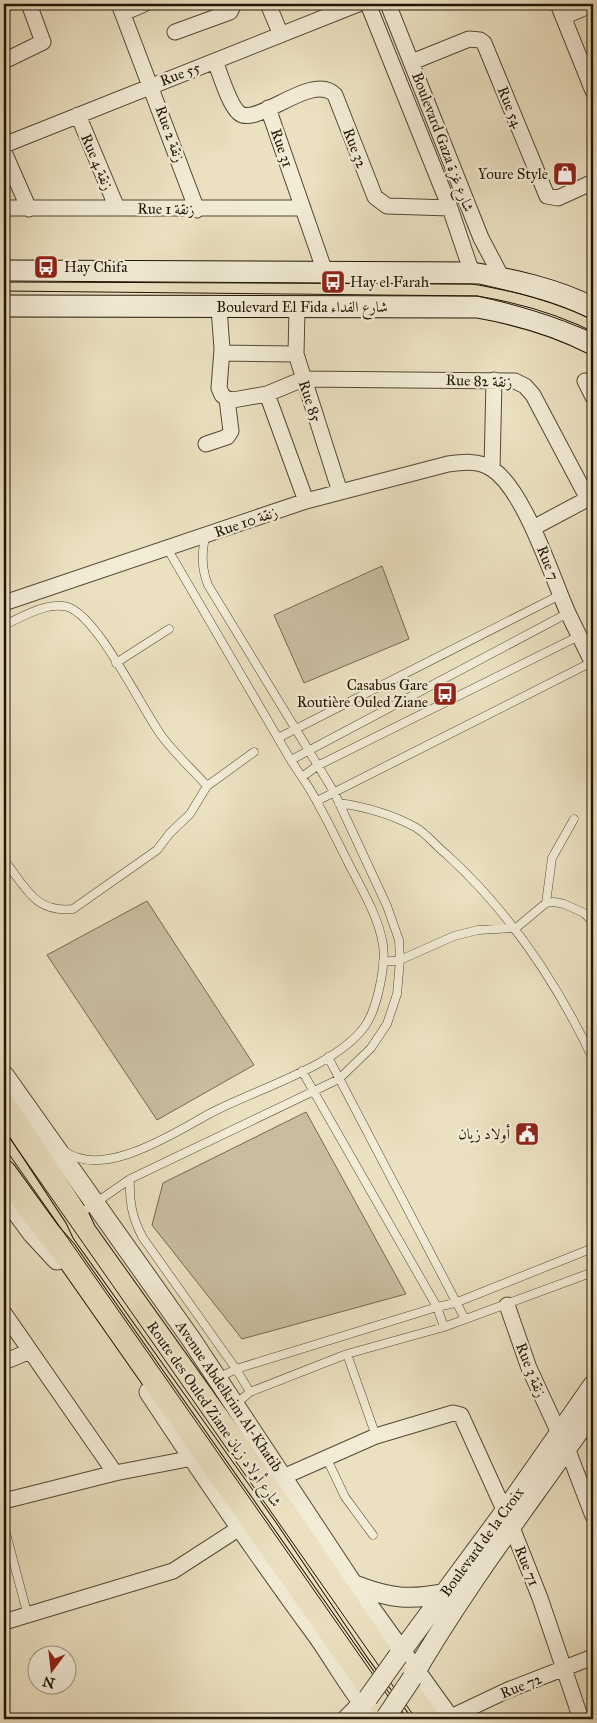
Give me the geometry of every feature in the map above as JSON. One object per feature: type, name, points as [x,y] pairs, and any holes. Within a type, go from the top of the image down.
[{"type":"highway","name":"Route des Ouled Ziane شارع أولاد زيان","points":[[4,1106],[86,1210],[84,1232],[286,1515],[378,1651],[442,1719]]},
{"type":"highway","name":"Route des Ouled Ziane شارع أولاد زيان","points":[[4,1172],[40,1233],[64,1251],[140,1356],[384,1719]]},
{"type":"main road","points":[[4,270],[472,273],[502,278],[556,292],[593,308]]},
{"type":"main road","name":"Boulevard El Fida شارع الفداء","points":[[4,306],[219,308],[477,307],[512,313],[548,324],[593,344]]},
{"type":"street","points":[[4,61],[43,42],[29,4]]},
{"type":"street","points":[[121,8],[144,4]]},
{"type":"street","points":[[175,32],[230,12],[234,4]]},
{"type":"street","points":[[268,4],[281,35]]},
{"type":"street","name":"Rue 55","points":[[4,145],[358,4]]},
{"type":"street","name":"Boulevard Gaza شارع غزة","points":[[368,4],[450,208],[472,273]]},
{"type":"street","name":"Boulevard Gaza شارع غزة","points":[[388,4],[481,238],[502,278]]},
{"type":"street","points":[[593,4],[561,10],[593,91]]},
{"type":"street","name":"Rue 2 زنقة","points":[[121,8],[198,210]]},
{"type":"street","name":"Rue 54","points":[[412,62],[469,39],[480,40],[484,43],[547,196],[552,199],[558,198],[593,182]]},
{"type":"street","name":"Rue 31","points":[[214,61],[238,112],[248,115],[268,108],[325,272]]},
{"type":"street","name":"Rue 32","points":[[268,108],[316,88],[324,88],[330,91],[335,95],[375,197],[387,206],[450,208]]},
{"type":"street","name":"Rue 4 زنقة","points":[[78,115],[117,208]]},
{"type":"street","points":[[4,152],[29,209]]},
{"type":"street","name":"Rue 1 زنقة","points":[[4,208],[198,210],[303,208]]},
{"type":"street","points":[[464,245],[481,238]]},
{"type":"street","points":[[206,444],[230,434],[226,399],[220,388],[222,351],[219,308]]},
{"type":"street","name":"Rue 85","points":[[297,308],[296,352],[340,492]]},
{"type":"street","points":[[222,351],[296,352]]},
{"type":"street","points":[[226,399],[233,400],[267,394],[303,379]]},
{"type":"street","name":"Rue 82 زنقة","points":[[303,379],[515,380],[525,386],[533,395],[591,497]]},
{"type":"street","points":[[492,469],[494,380]]},
{"type":"street","points":[[586,381],[593,396]]},
{"type":"street","points":[[267,394],[306,501]]},
{"type":"street","name":"Rue 10 زنقة","points":[[4,603],[306,501],[448,464],[468,462],[492,469]]},
{"type":"street","name":"Rue 7","points":[[492,469],[506,481],[533,528],[568,613],[593,662]]},
{"type":"street","points":[[533,528],[591,497]]},
{"type":"street","name":"Avenue Abdelkrim Al-Khatib","points":[[4,1076],[42,1133],[78,1177],[86,1210],[218,1378],[243,1398],[283,1477],[401,1653],[442,1719]]},
{"type":"street","points":[[4,1195],[40,1233],[56,1259],[114,1339],[193,1458],[332,1657],[365,1701],[384,1719]]},
{"type":"street","name":"Rue 3 زنقة","points":[[507,1305],[529,1368],[563,1441],[593,1516]]},
{"type":"street","points":[[4,1313],[115,1472]]},
{"type":"street","points":[[4,1362],[30,1351]]},
{"type":"street","name":"Boulevard de la Croix","points":[[384,1719],[414,1674],[508,1518],[563,1441],[593,1386]]},
{"type":"street","name":"Boulevard de la Croix","points":[[563,1441],[593,1411]]},
{"type":"street","name":"Rue 71","points":[[283,1477],[376,1436],[453,1413],[458,1414],[508,1518],[565,1669],[581,1719]]},
{"type":"street","points":[[4,1501],[115,1472],[193,1458]]},
{"type":"street","name":"Boulevard de la Croix","points":[[347,1719],[365,1701],[446,1593],[508,1518]]},
{"type":"street","points":[[4,1622],[173,1571],[241,1527]]},
{"type":"street","points":[[354,1585],[391,1598],[409,1599],[446,1593]]},
{"type":"street","name":"Rue 72","points":[[442,1719],[508,1690],[593,1657]]},
{"type":"lane","points":[[86,1210],[130,1179],[314,1093],[339,1079],[371,1048],[386,1024],[397,994],[400,960],[399,940],[387,906],[334,792],[208,585],[201,558],[205,536]]},
{"type":"lane","points":[[42,1133],[67,1153],[77,1157],[99,1160],[122,1157],[147,1148],[213,1112],[328,1057],[351,1041],[365,1026],[375,1006],[383,962],[383,946],[373,911],[317,801],[167,548]]},
{"type":"lane","points":[[278,738],[560,595]]},
{"type":"lane","points":[[4,625],[53,605],[70,608],[98,634],[162,737],[207,786]]},
{"type":"lane","points":[[291,760],[568,613]]},
{"type":"lane","points":[[116,663],[169,629]]},
{"type":"lane","points":[[302,777],[317,766],[579,636]]},
{"type":"lane","points":[[317,801],[593,662]]},
{"type":"lane","points":[[5,865],[40,905],[59,910],[73,909],[157,850],[170,832],[190,814],[207,786],[254,752]]},
{"type":"lane","points":[[339,804],[368,807],[416,828],[475,882],[516,928],[581,1034],[593,1059]]},
{"type":"lane","points":[[546,903],[552,858],[574,819]]},
{"type":"lane","points":[[383,962],[400,960],[454,936],[478,930],[516,928],[546,903],[564,904],[584,913],[593,922]]},
{"type":"lane","points":[[328,1057],[465,1319]]},
{"type":"lane","points":[[302,1071],[437,1307],[444,1327]]},
{"type":"lane","points":[[130,1179],[130,1207],[134,1223],[236,1369],[243,1398],[347,1354],[444,1327],[593,1272]]},
{"type":"lane","points":[[218,1378],[236,1369],[455,1303],[593,1248]]},
{"type":"lane","points":[[347,1354],[376,1436]]},
{"type":"lane","points":[[326,1458],[344,1497],[373,1535]]},
{"type":"lane","points":[[4,1526],[28,1616]]},
{"type":"shaded area","points":[[382,566],[409,639],[304,683],[274,615]]},
{"type":"shaded area","points":[[147,901],[254,1065],[157,1120],[47,955]]},
{"type":"shaded area","points":[[306,1112],[406,1294],[242,1339],[152,1225],[163,1183]]},
{"type":"tram line","points":[[4,281],[479,284],[551,303],[593,320]]},
{"type":"tram line","points":[[4,291],[477,296],[565,321],[593,333]]},
{"type":"tram line","points":[[4,1130],[416,1719]]},
{"type":"tram line","points":[[4,1147],[404,1719]]},
{"type":"place","name":"Youre Style","points":[[565,174]]},
{"type":"place","name":"Hay Chifa","points":[[46,267]]},
{"type":"place","name":"Hay el Farah","points":[[333,282]]},
{"type":"place","name":"Casabus Gare Routière Ouled Ziane","points":[[445,694]]},
{"type":"place","name":"أولاد زيان","points":[[527,1134]]}]
